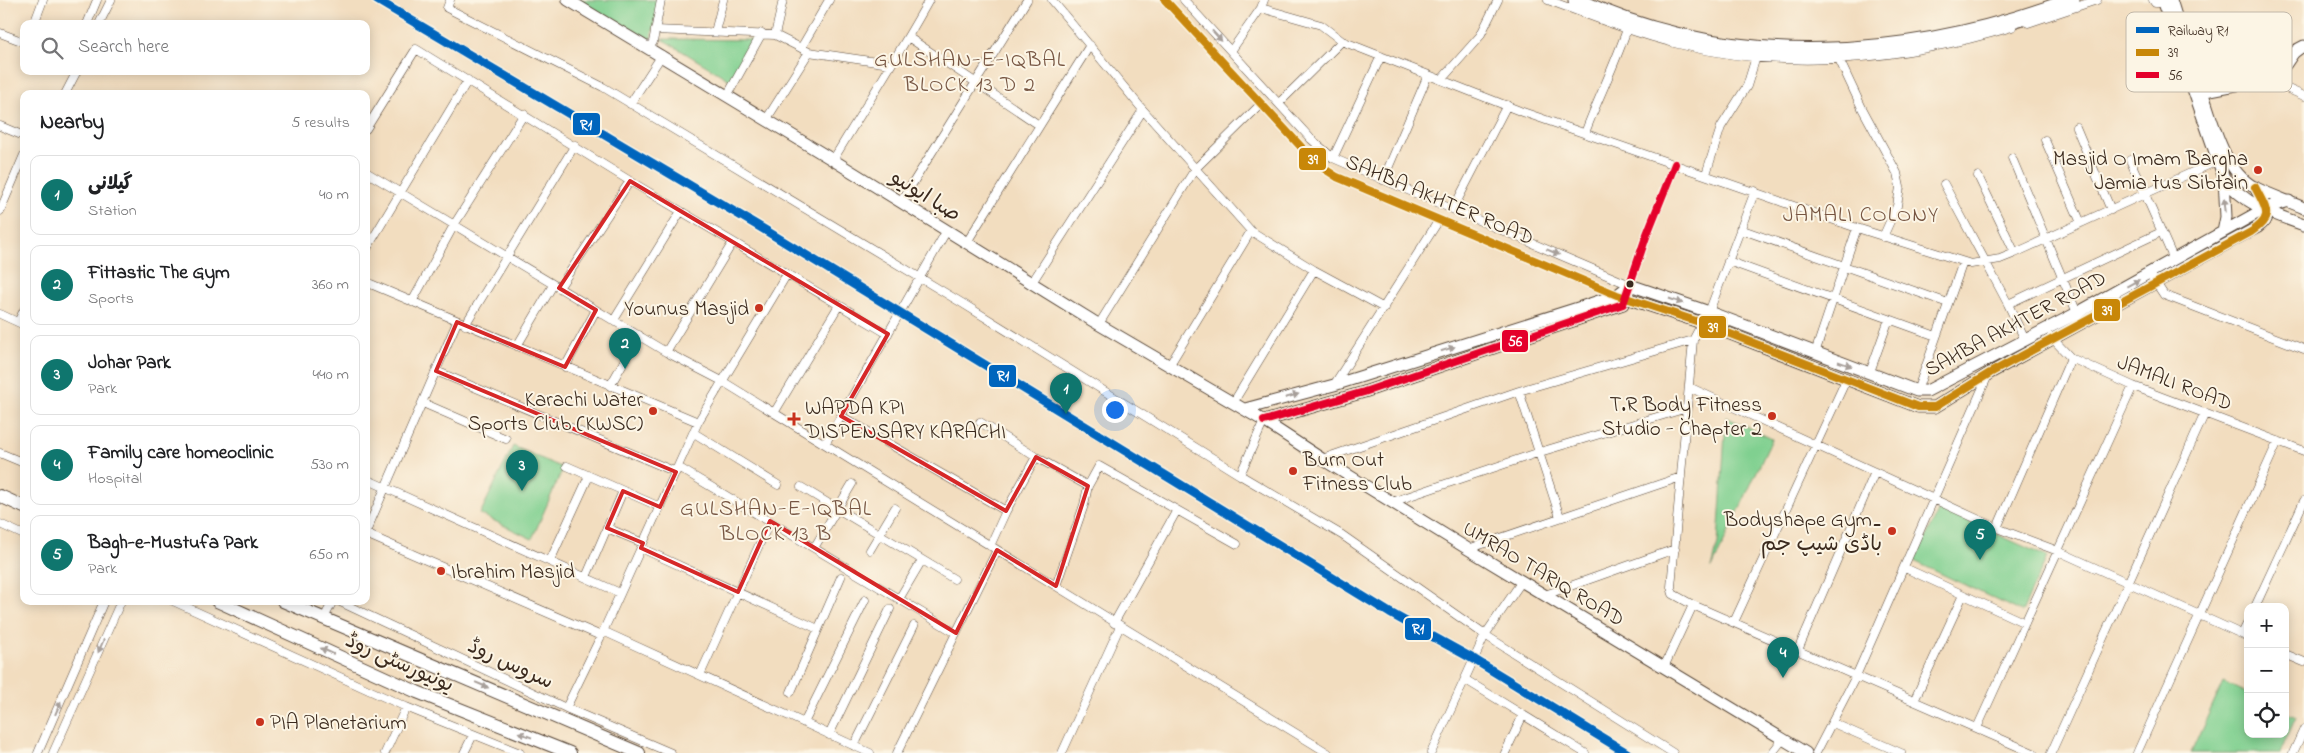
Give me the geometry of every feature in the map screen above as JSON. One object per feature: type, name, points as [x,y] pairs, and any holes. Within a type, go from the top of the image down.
[{"type":"highway","points":[[1576,0],[1638,24],[1681,36],[1734,46],[1788,51],[1872,48],[1944,38],[1984,28],[2072,0]]},
{"type":"main road","name":"صبا ایونیو","points":[[568,0],[834,160],[1031,284],[1264,420]]},
{"type":"main road","points":[[2292,52],[2304,46]]},
{"type":"main road","points":[[2193,92],[2216,161],[2224,178],[2247,201],[2304,225]]},
{"type":"main road","points":[[2202,92],[2229,160],[2240,176],[2255,187],[2304,208]]},
{"type":"main road","points":[[2223,232],[2226,216],[2224,178]]},
{"type":"main road","points":[[2255,187],[2265,210]]},
{"type":"main road","name":"SAHBA AKHTER ROAD","points":[[1622,296],[1702,323],[1918,407],[1935,406],[1990,373],[2052,340],[2153,278],[2174,260],[2265,210],[2289,201]]},
{"type":"main road","name":"SAHBA AKHTER ROAD","points":[[1630,285],[1709,312],[1917,391],[1926,391],[2077,313],[2251,232],[2265,222],[2265,210]]},
{"type":"main road","points":[[1264,420],[1364,392],[1580,314],[1622,296],[1630,285]]},
{"type":"main road","points":[[1245,409],[1580,314]]},
{"type":"main road","name":"UMRAO TARIQ ROAD","points":[[1264,420],[1322,459],[1468,549],[1806,753]]},
{"type":"main road","points":[[0,496],[20,505]]},
{"type":"main road","points":[[0,503],[20,512]]},
{"type":"main road","name":"یونیورسٹی روڈ","points":[[226,605],[417,692],[562,751]]},
{"type":"main road","name":"یونیورسٹی روڈ","points":[[293,605],[538,702],[639,753]]},
{"type":"street","points":[[36,20],[43,0]]},
{"type":"street","points":[[89,20],[97,0]]},
{"type":"street","points":[[102,20],[111,0]]},
{"type":"street","points":[[450,0],[446,8],[552,60],[630,104],[994,322],[1240,475],[1342,535],[1485,635],[1673,753]]},
{"type":"street","points":[[649,48],[661,0]]},
{"type":"street","points":[[715,32],[722,0]]},
{"type":"street","points":[[775,35],[784,0]]},
{"type":"street","points":[[801,48],[829,0]]},
{"type":"street","points":[[834,160],[929,0]]},
{"type":"street","points":[[901,202],[1027,0]]},
{"type":"street","points":[[1052,0],[1143,110],[1251,231],[1314,270],[1384,308]]},
{"type":"street","name":"SAHBA AKHTER ROAD","points":[[1165,0],[1317,164],[1338,177],[1622,296]]},
{"type":"street","name":"SAHBA AKHTER ROAD","points":[[1184,0],[1322,150],[1334,158],[1630,285]]},
{"type":"street","points":[[1441,80],[1480,36],[1498,0]]},
{"type":"street","points":[[1548,0],[1627,29],[1680,45],[1756,57],[1808,60],[1922,51],[1994,33],[2097,0]]},
{"type":"street","points":[[1231,51],[1262,4],[1320,26],[1342,41],[1507,105],[1858,228],[1971,264],[2015,252],[2046,239],[2216,161]]},
{"type":"street","points":[[1585,133],[1600,94],[1616,62],[1627,29]]},
{"type":"street","points":[[655,30],[762,33],[775,35],[809,52],[890,64]]},
{"type":"street","points":[[0,33],[20,40]]},
{"type":"street","points":[[727,96],[762,33]]},
{"type":"street","points":[[908,38],[1039,125]]},
{"type":"street","points":[[1279,103],[1342,41]]},
{"type":"street","points":[[967,242],[1090,46]]},
{"type":"street","points":[[370,123],[416,49],[575,145],[630,181],[888,334]]},
{"type":"street","points":[[766,120],[809,52]]},
{"type":"street","points":[[630,104],[662,55]]},
{"type":"street","points":[[1334,158],[1380,56]]},
{"type":"street","points":[[1706,174],[1721,126],[1747,86],[1756,57]]},
{"type":"street","points":[[1839,59],[1862,108],[1897,173],[1900,187],[1897,206],[1883,236]]},
{"type":"street","points":[[67,90],[75,75]]},
{"type":"street","points":[[1383,180],[1428,75]]},
{"type":"street","points":[[370,243],[468,80]]},
{"type":"street","points":[[2292,91],[2304,96]]},
{"type":"street","points":[[1099,324],[1195,169],[1260,104]]},
{"type":"street","points":[[1453,209],[1507,105]]},
{"type":"street","points":[[1031,284],[1143,110]]},
{"type":"street","points":[[412,302],[454,225],[524,114]]},
{"type":"street","points":[[0,126],[20,134]]},
{"type":"street","points":[[2076,127],[2111,210]]},
{"type":"street","points":[[2045,140],[2080,224]]},
{"type":"street","points":[[466,325],[575,145]]},
{"type":"street","points":[[2012,158],[2077,313]]},
{"type":"street","points":[[2130,160],[2160,232],[2174,260]]},
{"type":"street","points":[[1630,285],[1647,234],[1675,164]]},
{"type":"street","points":[[0,210],[20,165]]},
{"type":"street","points":[[370,174],[666,352],[722,381],[1328,753]]},
{"type":"street","points":[[1978,176],[2015,252]]},
{"type":"street","points":[[15,177],[20,179]]},
{"type":"street","points":[[517,346],[556,286],[630,181]]},
{"type":"street","points":[[1944,184],[1986,261],[2025,340]]},
{"type":"street","points":[[1709,312],[1756,191]]},
{"type":"street","points":[[614,320],[681,211]]},
{"type":"street","points":[[1334,384],[1439,220]]},
{"type":"street","points":[[1816,353],[1858,228]]},
{"type":"street","points":[[1740,229],[1948,303]]},
{"type":"street","points":[[825,444],[947,230]]},
{"type":"street","points":[[1169,366],[1251,231]]},
{"type":"street","points":[[2008,304],[2160,232]]},
{"type":"street","points":[[666,352],[733,242]]},
{"type":"street","points":[[1728,261],[1936,336]]},
{"type":"street","points":[[1917,391],[1963,262]]},
{"type":"street","points":[[1233,403],[1314,270]]},
{"type":"street","points":[[566,708],[602,634],[698,422],[787,274]]},
{"type":"street","points":[[2153,278],[2164,295],[2304,349]]},
{"type":"street","points":[[370,284],[698,422]]},
{"type":"street","points":[[774,413],[839,305]]},
{"type":"street","points":[[564,366],[596,310]]},
{"type":"street","points":[[0,314],[20,324]]},
{"type":"street","points":[[1870,372],[1889,319]]},
{"type":"street","points":[[370,522],[457,322]]},
{"type":"street","points":[[1702,323],[1693,340],[1671,587],[1673,594],[1693,605],[2033,753]]},
{"type":"street","name":"JAMALI ROAD","points":[[2047,328],[2052,340],[2071,358],[2133,386],[2304,450]]},
{"type":"street","points":[[610,386],[639,335]]},
{"type":"street","points":[[1322,459],[1519,390],[1693,340]]},
{"type":"street","points":[[1997,528],[2071,358]]},
{"type":"street","points":[[1816,753],[1856,676],[1990,373],[1983,362]]},
{"type":"street","points":[[436,371],[677,469],[770,521],[956,633]]},
{"type":"street","points":[[1734,622],[1846,380]]},
{"type":"street","points":[[1977,728],[2133,386]]},
{"type":"street","points":[[1689,387],[1997,528],[2058,551],[2244,636]]},
{"type":"street","points":[[1519,390],[1560,517]]},
{"type":"street","points":[[422,403],[506,439]]},
{"type":"street","points":[[1392,502],[1540,452],[1687,408]]},
{"type":"street","points":[[2051,753],[2205,413]]},
{"type":"street","points":[[841,416],[1006,511]]},
{"type":"street","points":[[1240,475],[1264,420]]},
{"type":"street","points":[[980,422],[1036,457],[1088,486]]},
{"type":"street","points":[[694,433],[778,485]]},
{"type":"street","points":[[2137,753],[2278,441]]},
{"type":"street","points":[[0,453],[20,461]]},
{"type":"street","points":[[990,546],[1006,511],[1036,457]]},
{"type":"street","points":[[567,466],[660,507]]},
{"type":"street","points":[[1056,586],[1084,505],[1088,486],[1099,466],[1237,544]]},
{"type":"street","points":[[1798,650],[1875,472]]},
{"type":"street","points":[[550,561],[589,476]]},
{"type":"street","points":[[1468,549],[1681,477]]},
{"type":"street","points":[[370,481],[620,593]]},
{"type":"street","points":[[814,548],[852,484]]},
{"type":"street","points":[[801,487],[954,579]]},
{"type":"street","points":[[586,578],[623,491]]},
{"type":"street","points":[[2257,603],[2304,501]]},
{"type":"street","points":[[870,550],[895,508]]},
{"type":"street","points":[[1062,753],[1117,624],[1177,510]]},
{"type":"street","points":[[700,676],[770,521]]},
{"type":"street","points":[[0,524],[20,533]]},
{"type":"street","points":[[607,528],[818,629]]},
{"type":"street","points":[[370,533],[700,676],[870,753]]},
{"type":"street","points":[[1545,595],[1675,549]]},
{"type":"street","points":[[897,753],[997,550]]},
{"type":"street","points":[[899,599],[922,560]]},
{"type":"street","points":[[1905,568],[2025,623]]},
{"type":"street","points":[[791,692],[840,577]]},
{"type":"street","points":[[1431,753],[1485,635],[1522,581]]},
{"type":"street","points":[[1914,701],[1963,595]]},
{"type":"street","points":[[804,723],[865,600]]},
{"type":"street","points":[[38,753],[102,605]]},
{"type":"street","points":[[53,753],[119,605]]},
{"type":"street","points":[[182,605],[406,707],[520,753]]},
{"type":"street","points":[[324,618],[331,605]]},
{"type":"street","name":"سروس روڈ","points":[[346,605],[538,702],[566,708],[671,753]]},
{"type":"street","points":[[1664,667],[1693,605]]},
{"type":"street","points":[[829,734],[890,609]]},
{"type":"street","points":[[854,746],[914,626]]},
{"type":"street","points":[[290,653],[297,638]]},
{"type":"street","points":[[2289,656],[2304,662]]},
{"type":"street","points":[[351,681],[358,666]]},
{"type":"street","points":[[1466,680],[1581,752]]},
{"type":"street","points":[[385,753],[406,707]]},
{"type":"street","points":[[1505,753],[1523,715]]},
{"type":"street","points":[[1833,723],[1900,753]]},
{"type":"street","points":[[2293,753],[2304,729]]},
{"type":"street","points":[[464,753],[473,735]]},
{"type":"street","points":[[1772,753],[1783,739]]},
{"type":"highlighted area","points":[[630,181],[888,334],[841,416],[1006,511],[1036,457],[1088,486],[1056,586],[997,550],[956,633],[770,521],[738,592],[641,548],[643,543],[607,528],[623,491],[660,507],[676,472],[436,371],[457,322],[565,367],[596,310],[559,288]]},
{"type":"green space","points":[[568,0],[660,0],[649,48]]},
{"type":"green space","points":[[662,39],[756,40],[733,82]]},
{"type":"green space","points":[[1726,417],[1772,439],[1712,568],[1718,543]]},
{"type":"green space","points":[[513,446],[563,468],[532,539],[480,514]]},
{"type":"green space","points":[[1940,508],[2047,557],[2022,612],[1914,561]]},
{"type":"green space","points":[[2223,682],[2244,692],[2244,738],[2287,738],[2280,753],[2191,753]]},
{"type":"green space","points":[[2289,714],[2296,717],[2289,733]]},
{"type":"rail line","name":"R1","points":[[377,0],[765,230],[1390,613],[1475,660],[1627,753]]},
{"type":"transit line","name":"39","points":[[1165,0],[1317,164],[1337,177],[1617,295],[1702,323],[1918,407],[1935,407],[1990,373],[2251,232],[2266,217],[2265,207],[2255,187]]},
{"type":"transit line","name":"56","points":[[1264,421],[1364,392],[1623,304],[1647,234],[1675,164]]},
{"type":"place","name":"Masjid O Imam Bargha Jamia tus Sibtain","points":[[2258,170]]},
{"type":"place","name":"Younus Masjid","points":[[759,308]]},
{"type":"place","name":"Fittastic The Gym","points":[[625,369]]},
{"type":"place","name":"Karachi Water Sports Club (KWSC)","points":[[653,411]]},
{"type":"place","name":"گیلانی","points":[[1066,414]]},
{"type":"place","name":"T.R Body Fitness Studio - Chapter 2","points":[[1772,416]]},
{"type":"place","name":"WAPDA KPI DISPENSARY KARACHI","points":[[794,419]]},
{"type":"place","name":"Burn Out Fitness Club","points":[[1293,471]]},
{"type":"place","name":"Johar Park","points":[[522,491]]},
{"type":"place","name":"Bodyshape Gym۔ باڈی شیپ جم","points":[[1892,531]]},
{"type":"place","name":"Bagh-e-Mustufa Park","points":[[1980,560]]},
{"type":"place","name":"Ibrahim Masjid","points":[[441,571]]},
{"type":"place","name":"Family care homeoclinic","points":[[1783,678]]},
{"type":"place","name":"PIA Planetarium","points":[[260,722]]},
{"type":"district","name":"GULSHAN-E-IQBAL BLOCK 13 D 2","points":[[970,70]]},
{"type":"district","name":"JAMALI COLONY","points":[[1861,213]]},
{"type":"district","name":"GULSHAN-E-IQBAL BLOCK 13 B","points":[[776,520]]}]
